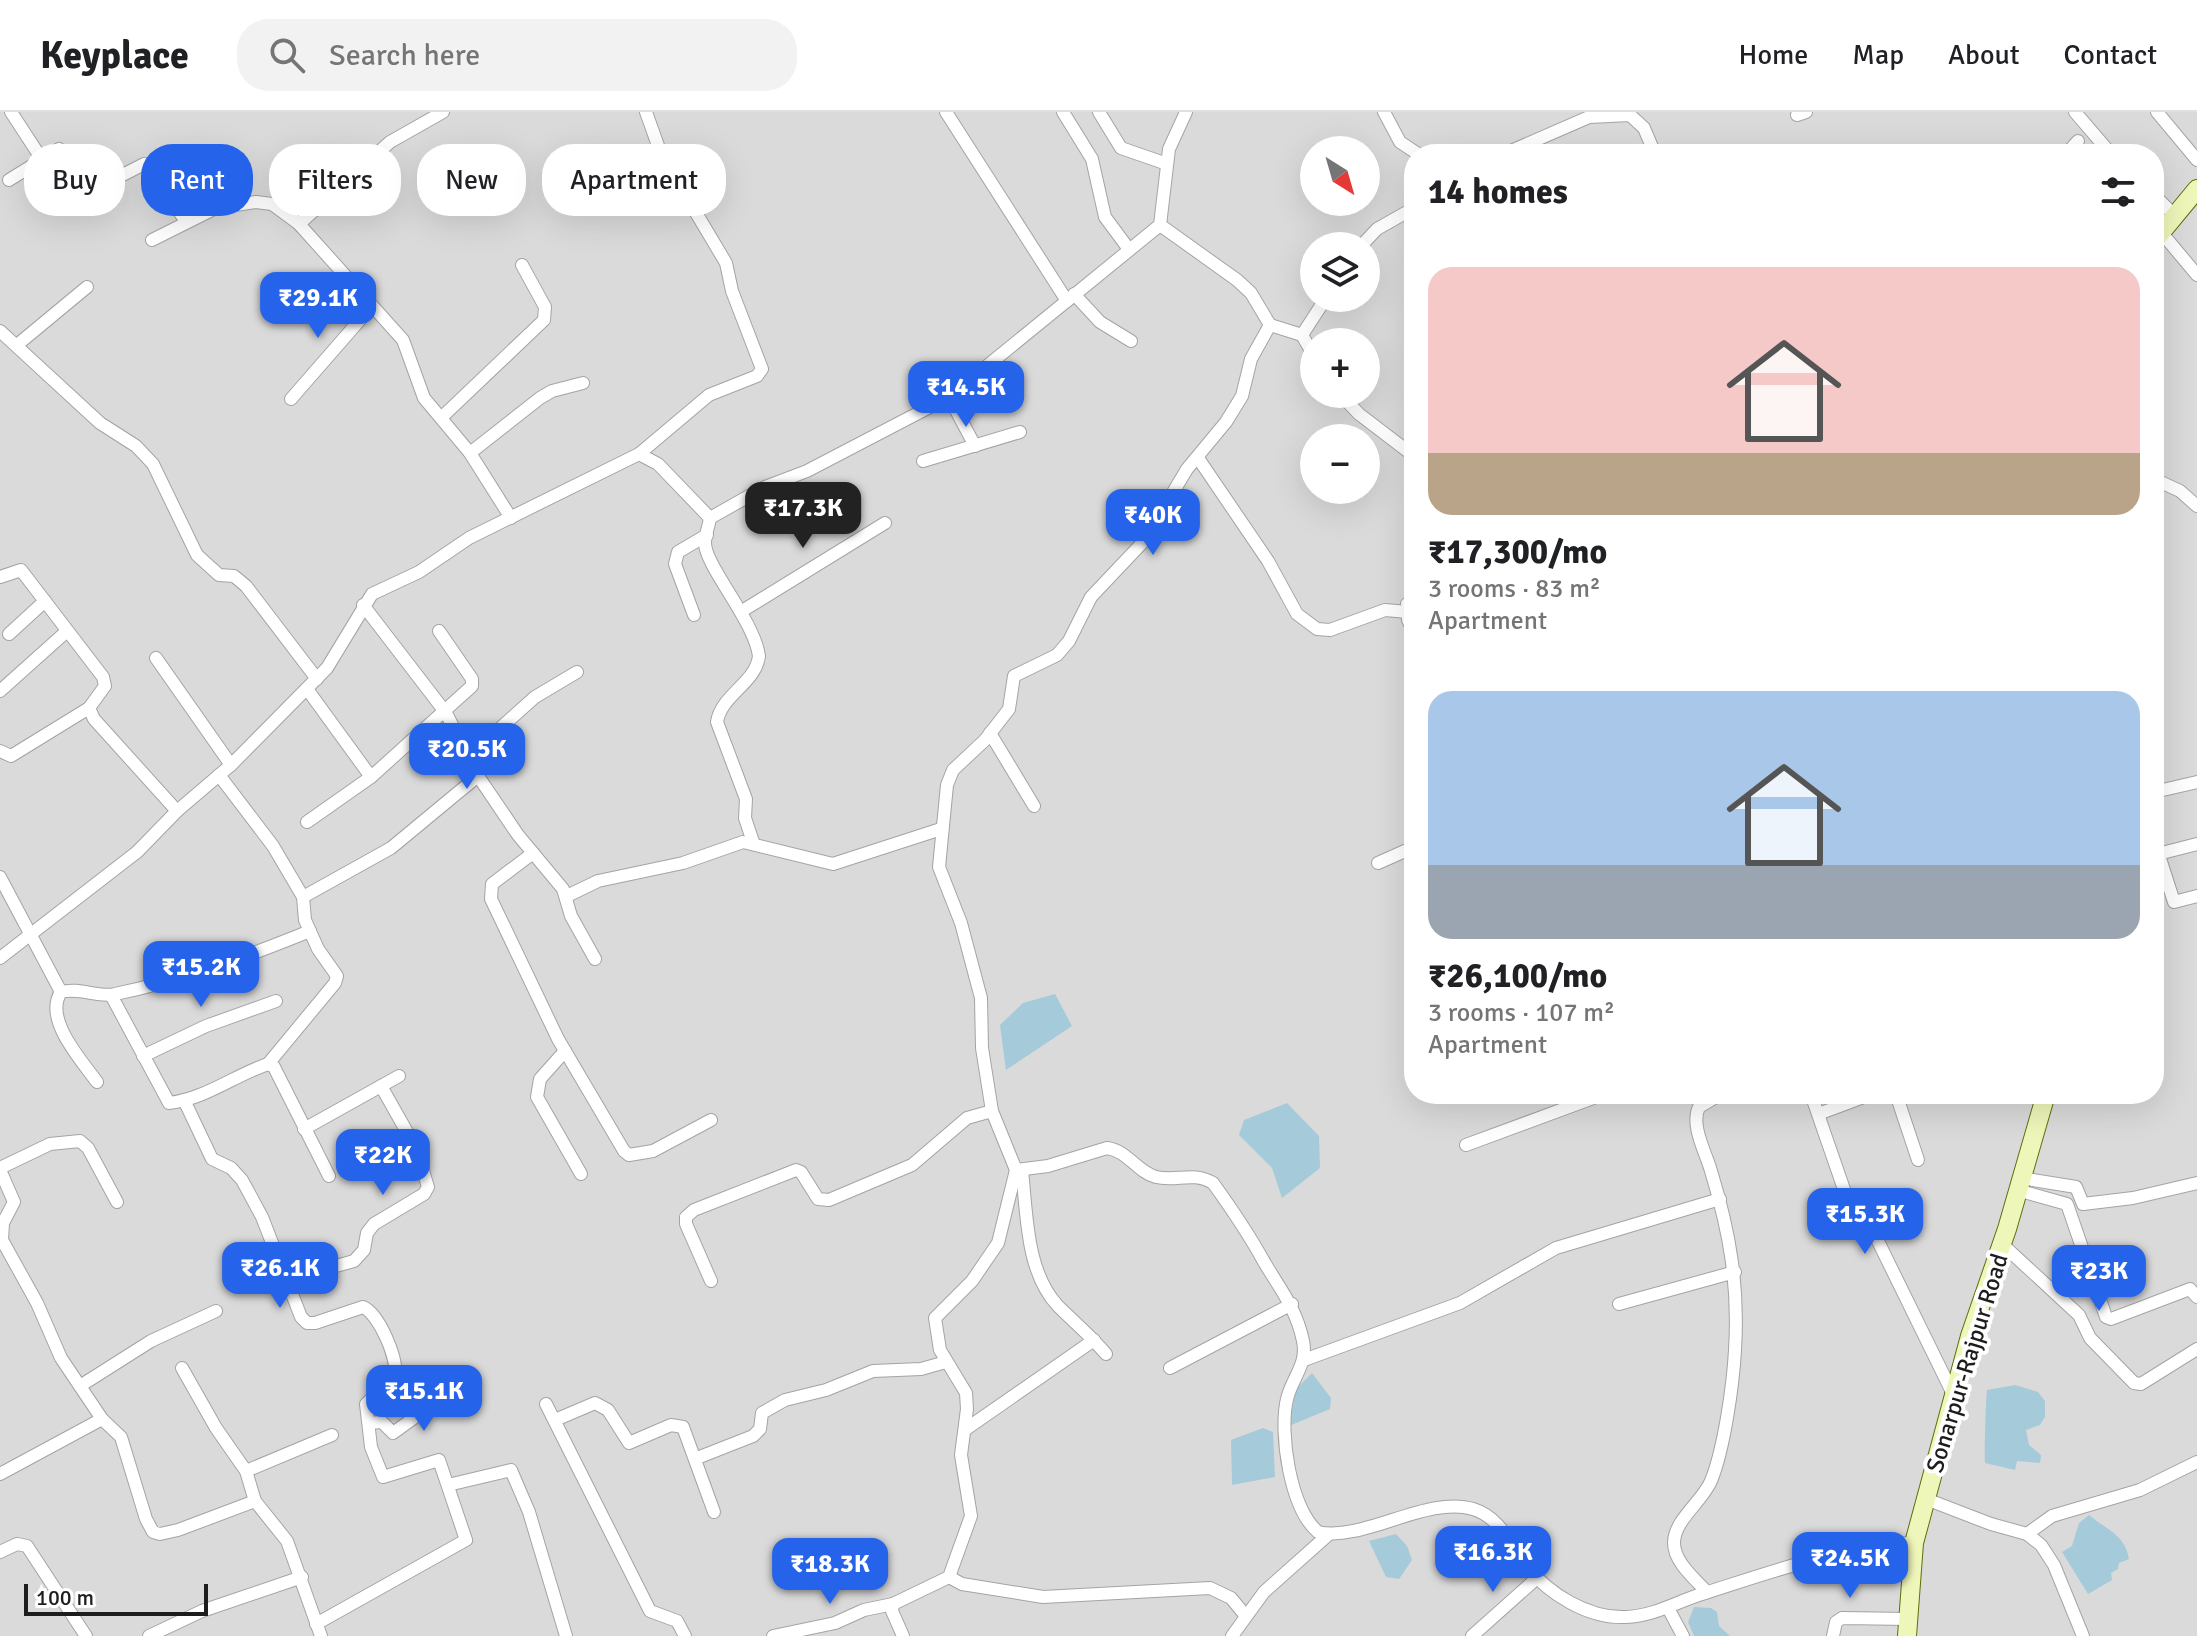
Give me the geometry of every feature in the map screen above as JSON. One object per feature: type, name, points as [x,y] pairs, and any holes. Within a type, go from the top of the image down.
[{"type":"main road","points":[[2164,230],[2195,196]]},
{"type":"main road","name":"Sonarpur-Rajpur Road","points":[[1907,1627],[1914,1543],[1970,1336],[2003,1245],[2043,1104]]},
{"type":"street","points":[[11,112],[32,144]]},
{"type":"street","points":[[299,224],[390,142],[443,112]]},
{"type":"street","points":[[0,958],[34,936],[137,852],[177,811],[231,765],[317,679],[340,649],[372,594],[419,572],[469,538],[639,454],[709,395],[757,376],[762,369],[732,291],[726,263],[661,154],[646,112]]},
{"type":"street","points":[[946,112],[1070,298],[1131,341]]},
{"type":"street","points":[[1063,112],[1092,159],[1105,217],[1128,248]]},
{"type":"street","points":[[1099,112],[1121,148],[1167,164]]},
{"type":"street","points":[[710,518],[765,487],[807,471],[949,397],[1160,225],[1169,149],[1186,112]]},
{"type":"street","points":[[1384,112],[1404,145]]},
{"type":"street","points":[[1638,122],[1650,112]]},
{"type":"street","points":[[2075,112],[2102,144]]},
{"type":"street","points":[[2157,112],[2197,160]]},
{"type":"street","points":[[1526,144],[1589,115],[1630,115],[1638,122],[1650,144]]},
{"type":"street","points":[[2075,144],[2078,141]]},
{"type":"street","points":[[125,174],[144,164],[186,221]]},
{"type":"street","points":[[9,180],[24,170]]},
{"type":"street","points":[[152,240],[216,208],[256,202],[272,204],[299,224],[403,340],[419,389],[470,453],[511,518]]},
{"type":"street","points":[[2164,205],[2175,216]]},
{"type":"street","points":[[1374,232],[1404,214]]},
{"type":"street","points":[[1160,225],[1237,280],[1251,293],[1270,325],[1300,334]]},
{"type":"street","points":[[2164,243],[2197,275]]},
{"type":"street","points":[[442,417],[544,320],[545,307],[522,265]]},
{"type":"street","points":[[17,345],[87,287]]},
{"type":"street","points":[[291,399],[372,306]]},
{"type":"street","points":[[1106,1354],[1057,1305],[1033,1260],[1019,1171],[992,1111],[982,1048],[981,998],[961,923],[939,867],[944,799],[953,770],[1009,709],[1014,676],[1057,655],[1069,641],[1091,597],[1144,541],[1187,469],[1242,396],[1251,359],[1270,325]]},
{"type":"street","points":[[0,331],[100,423],[136,446],[153,464],[197,555],[219,575],[234,576],[246,586],[317,679]]},
{"type":"street","points":[[470,453],[540,398],[552,391],[583,383]]},
{"type":"street","points":[[949,397],[975,446]]},
{"type":"street","points":[[1353,408],[1404,448]]},
{"type":"street","points":[[923,461],[1020,432]]},
{"type":"street","points":[[639,454],[658,464],[710,518]]},
{"type":"street","points":[[1198,458],[1268,561],[1297,614],[1317,629],[1330,630],[1385,610],[1404,607]]},
{"type":"street","points":[[2164,484],[2180,491],[2197,506]]},
{"type":"street","points":[[710,518],[705,545],[742,611],[758,649],[758,664],[719,711],[717,722],[746,799],[745,818],[753,842]]},
{"type":"street","points":[[742,611],[885,523]]},
{"type":"street","points":[[694,615],[675,564],[678,552],[707,535]]},
{"type":"street","points":[[0,751],[11,756],[89,708],[105,686],[103,677],[21,570],[1,578]]},
{"type":"street","points":[[9,634],[45,601]]},
{"type":"street","points":[[363,605],[446,713],[478,776],[567,896],[571,916],[595,959]]},
{"type":"street","points":[[0,691],[67,631]]},
{"type":"street","points":[[307,822],[371,777],[446,713],[472,686],[472,679],[439,631]]},
{"type":"street","points":[[156,658],[231,765]]},
{"type":"street","points":[[469,756],[535,697],[577,672]]},
{"type":"street","points":[[307,689],[371,777]]},
{"type":"street","points":[[89,708],[94,719],[177,811]]},
{"type":"street","points":[[990,733],[1034,806]]},
{"type":"street","points":[[111,995],[169,1103],[184,1100],[268,1064],[335,983],[337,976],[310,931],[303,897],[273,846],[219,775]]},
{"type":"street","points":[[303,897],[391,848],[478,776]]},
{"type":"street","points":[[2164,790],[2197,782]]},
{"type":"street","points":[[567,896],[598,881],[668,867],[734,844],[753,842],[773,851],[833,864],[941,829]]},
{"type":"street","points":[[2164,852],[2197,844]]},
{"type":"street","points":[[1378,863],[1404,851]]},
{"type":"street","points":[[533,853],[492,884],[489,892],[565,1051],[629,1155],[653,1151],[711,1120]]},
{"type":"street","points":[[2164,872],[2174,902],[2197,896]]},
{"type":"street","points":[[0,877],[61,992]]},
{"type":"street","points":[[61,992],[83,990],[111,995],[222,967],[310,931]]},
{"type":"street","points":[[61,992],[56,1002],[57,1016],[73,1049],[97,1082]]},
{"type":"street","points":[[143,1056],[206,1026],[276,1001]]},
{"type":"street","points":[[565,1051],[540,1079],[537,1097],[581,1174]]},
{"type":"street","points":[[268,1064],[277,1072],[329,1176]]},
{"type":"street","points":[[304,1129],[399,1076]]},
{"type":"street","points":[[289,1279],[354,1261],[361,1256],[374,1224],[424,1194],[428,1187],[416,1148],[381,1086]]},
{"type":"street","points":[[182,1368],[216,1428],[246,1471],[255,1501],[287,1541],[318,1630],[466,1540],[439,1460],[383,1477],[371,1447],[366,1404],[397,1371],[370,1310],[363,1307],[307,1323],[301,1317],[289,1279],[242,1180],[231,1168],[212,1159],[184,1100]]},
{"type":"street","points":[[1466,1145],[1577,1104]]},
{"type":"street","points":[[1703,1104],[1696,1113],[1720,1199],[1738,1300],[1729,1404],[1712,1479],[1703,1497],[1676,1532],[1674,1542],[1676,1555],[1707,1592]]},
{"type":"street","points":[[1816,1104],[1834,1167],[1847,1198],[1875,1235],[1955,1399]]},
{"type":"street","points":[[1821,1113],[1838,1104]]},
{"type":"street","points":[[1899,1104],[1918,1160]]},
{"type":"street","points":[[711,1281],[686,1224],[686,1217],[694,1210],[796,1170],[801,1172],[818,1199],[829,1200],[912,1165],[967,1118],[992,1111]]},
{"type":"street","points":[[117,1202],[88,1148],[80,1141],[50,1144],[0,1169],[14,1202],[3,1223],[2,1240],[37,1303],[61,1358],[102,1419],[121,1437],[146,1519],[153,1532],[160,1534],[178,1530],[255,1501]]},
{"type":"street","points":[[1019,1171],[1107,1148],[1117,1149],[1144,1171],[1160,1178],[1203,1177],[1213,1183],[1292,1304],[1304,1342],[1304,1360],[1286,1401],[1289,1460],[1295,1492],[1307,1521],[1318,1532],[1328,1535]]},
{"type":"street","points":[[773,1636],[835,1623],[864,1610],[893,1604],[949,1577],[971,1516],[961,1455],[966,1429],[966,1393],[940,1350],[935,1318],[972,1281],[993,1252],[1019,1171]]},
{"type":"street","points":[[2019,1184],[2076,1187],[2083,1204],[2133,1198],[2197,1183]]},
{"type":"street","points":[[2019,1184],[2067,1204],[2106,1317],[2111,1319],[2190,1289],[2197,1297]]},
{"type":"street","points":[[1304,1360],[1460,1303],[1556,1248],[1720,1199]]},
{"type":"street","points":[[2003,1245],[2079,1315],[2090,1338],[2134,1383],[2141,1384],[2197,1349]]},
{"type":"street","points":[[1619,1304],[1735,1272]]},
{"type":"street","points":[[1170,1368],[1292,1304]]},
{"type":"street","points":[[80,1386],[151,1341],[216,1311]]},
{"type":"street","points":[[966,1429],[1094,1340]]},
{"type":"street","points":[[697,1458],[753,1436],[760,1429],[762,1413],[785,1400],[826,1390],[873,1371],[921,1369],[946,1362]]},
{"type":"street","points":[[369,1423],[382,1422],[393,1433],[422,1412],[472,1386]]},
{"type":"street","points":[[546,1404],[650,1611],[677,1621],[685,1636]]},
{"type":"street","points":[[555,1420],[583,1406],[602,1404],[629,1443],[679,1425],[688,1433],[714,1512]]},
{"type":"street","points":[[0,1474],[102,1419]]},
{"type":"street","points":[[246,1471],[332,1435]]},
{"type":"street","points":[[2027,1534],[2052,1516],[2140,1490],[2197,1462]]},
{"type":"street","points":[[448,1485],[511,1470],[529,1512],[566,1636]]},
{"type":"street","points":[[1926,1499],[2027,1534],[2041,1545],[2054,1565],[2083,1636]]},
{"type":"street","points":[[1232,1636],[1245,1615],[1279,1576],[1328,1535],[1422,1512],[1473,1509],[1495,1522],[1537,1578],[1570,1602],[1603,1615],[1625,1617],[1668,1608],[1707,1592],[1873,1545],[1914,1543]]},
{"type":"street","points":[[0,1552],[17,1544],[27,1546],[86,1636]]},
{"type":"street","points":[[149,1636],[202,1611],[302,1577]]},
{"type":"street","points":[[949,1577],[962,1584],[1043,1597],[1210,1588],[1231,1598],[1245,1615]]},
{"type":"street","points":[[1472,1636],[1537,1578]]},
{"type":"street","points":[[893,1604],[892,1611],[903,1636]]},
{"type":"street","points":[[1668,1608],[1683,1636]]},
{"type":"street","points":[[1833,1636],[1836,1622],[1842,1618],[1907,1627]]},
{"type":"shaded area","points":[[0,112],[2197,112],[2197,1636],[0,1636]]},
{"type":"water","points":[[1055,994],[1072,1026],[1006,1070],[1000,1025],[1023,1003]]},
{"type":"water","points":[[1287,1103],[1319,1136],[1320,1168],[1282,1198],[1272,1168],[1239,1135],[1244,1120]]},
{"type":"water","points":[[1312,1373],[1331,1398],[1330,1409],[1289,1426],[1296,1389]]},
{"type":"water","points":[[2015,1385],[2038,1392],[2045,1401],[2045,1417],[2040,1425],[2026,1430],[2029,1445],[2041,1455],[2040,1463],[2017,1461],[2015,1470],[1985,1463],[1985,1451],[1987,1390]]},
{"type":"water","points":[[1263,1428],[1273,1432],[1275,1477],[1232,1485],[1231,1440]]},
{"type":"water","points":[[2089,1515],[2119,1538],[2129,1559],[2119,1563],[2118,1569],[2111,1573],[2112,1580],[2088,1594],[2062,1552],[2072,1546],[2079,1523]]},
{"type":"water","points":[[1396,1534],[1407,1546],[1412,1560],[1399,1579],[1386,1577],[1369,1541]]},
{"type":"water","points":[[1694,1607],[1711,1608],[1717,1612],[1719,1626],[1730,1636],[1694,1636],[1688,1622]]}]
